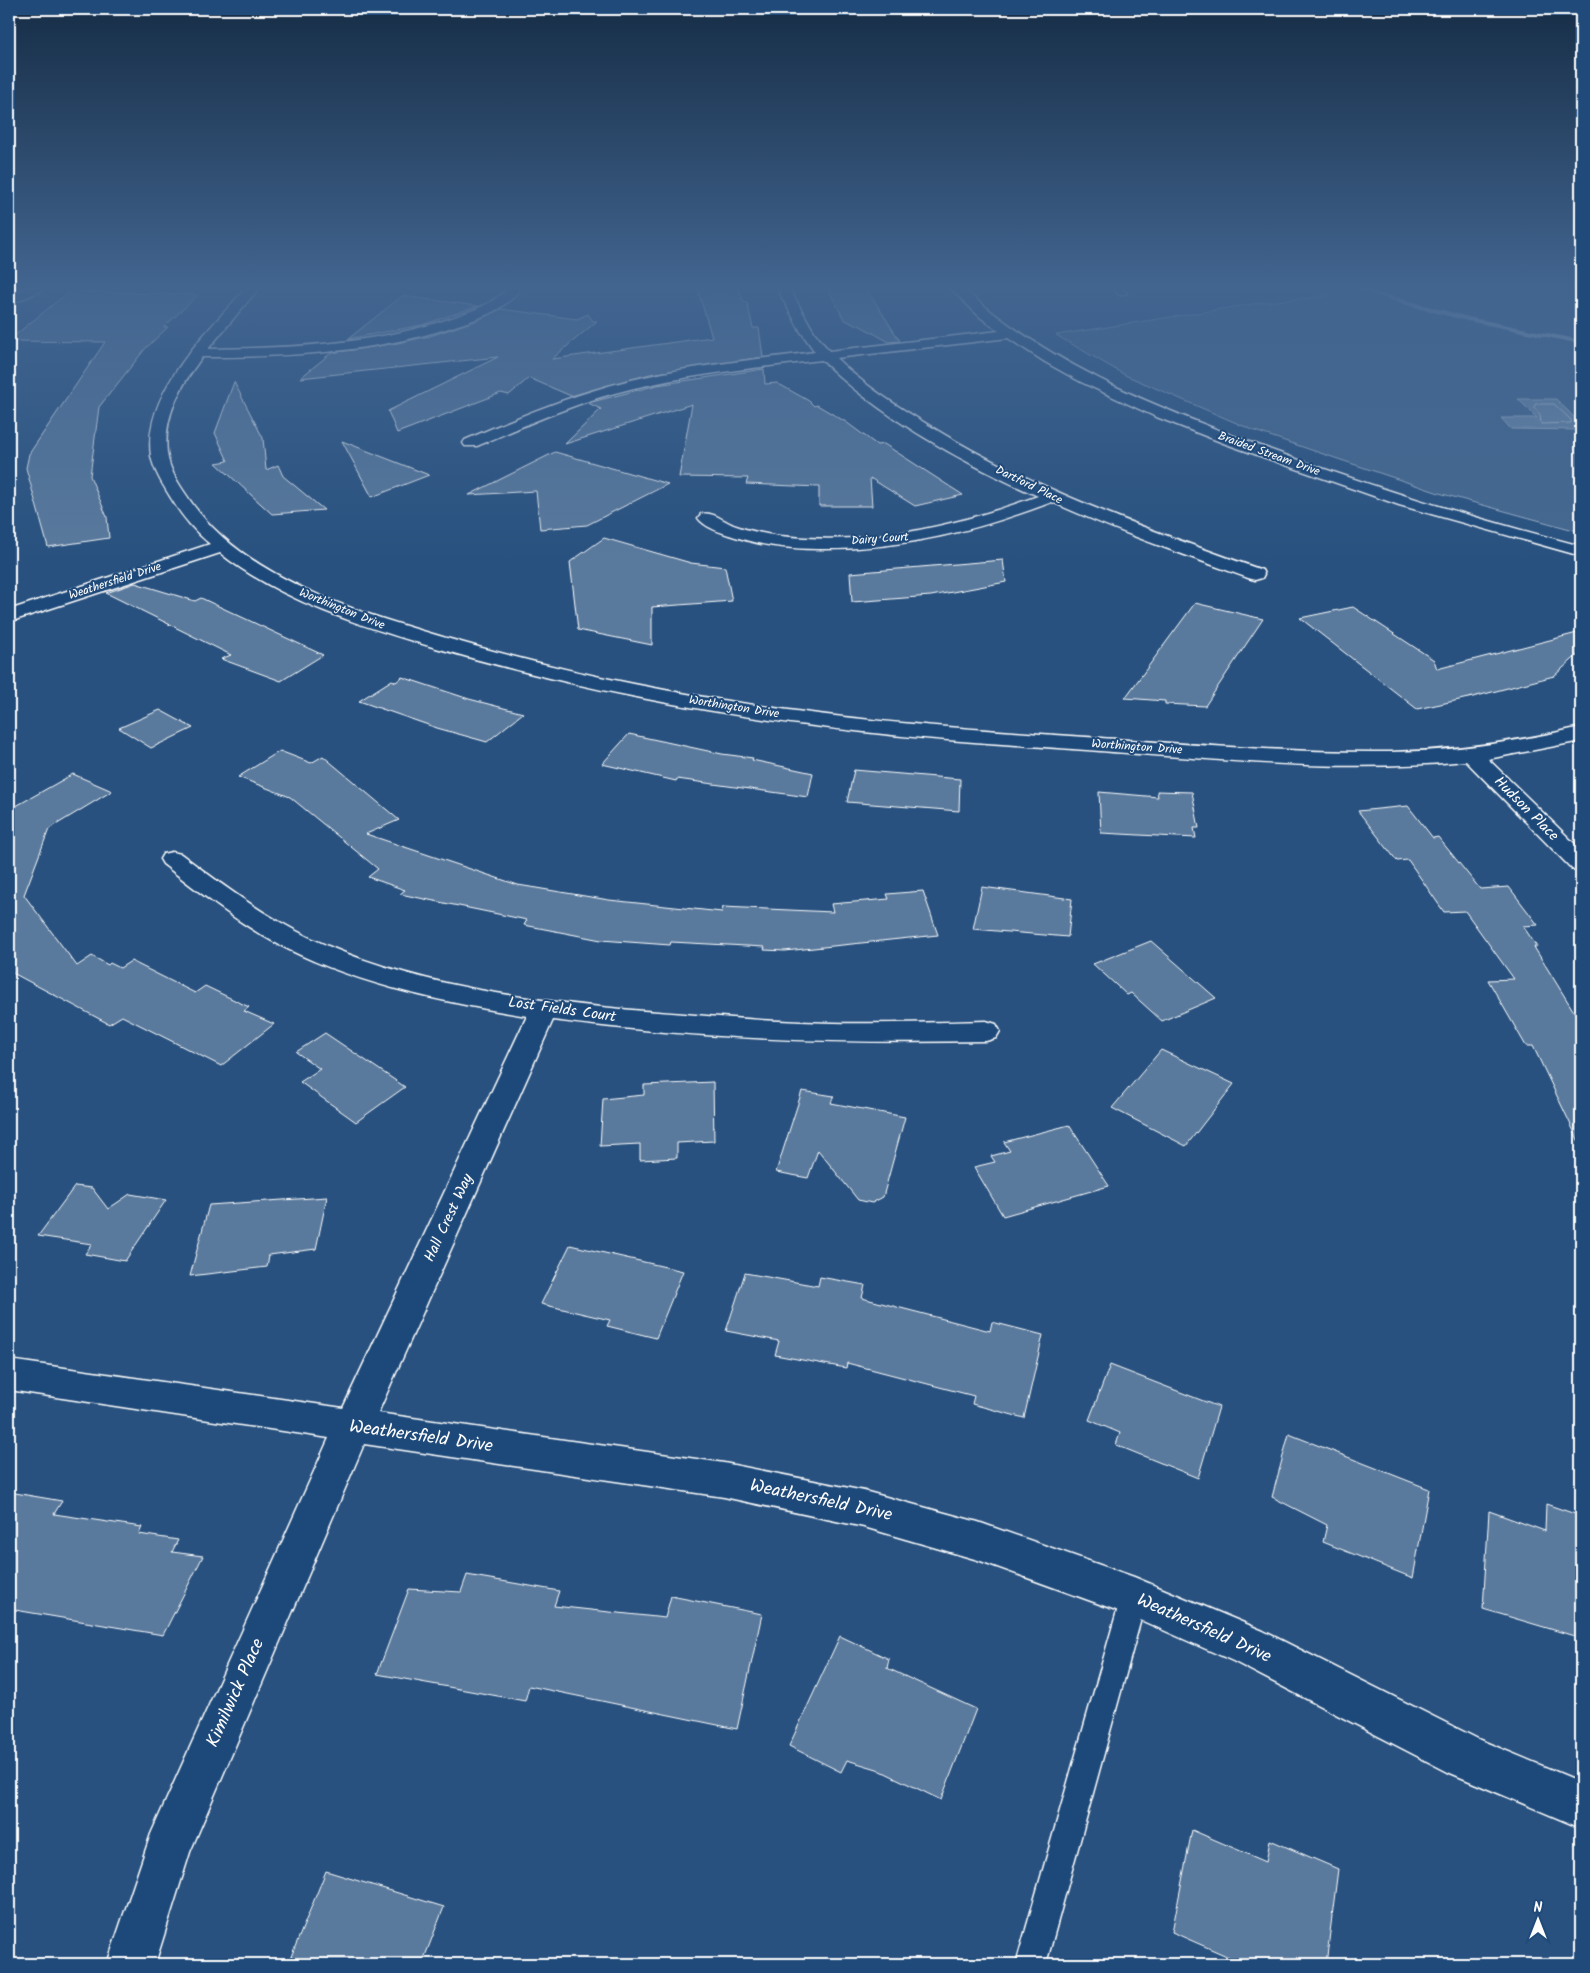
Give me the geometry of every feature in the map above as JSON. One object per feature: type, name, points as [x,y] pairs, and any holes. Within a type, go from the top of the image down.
[{"type":"street","name":"Worthington Drive","points":[[178,380],[169,396],[160,420],[158,452],[164,474],[183,505],[198,524],[222,546],[282,584],[340,609],[466,652],[548,673],[717,705],[808,719],[926,732],[1316,759],[1399,759],[1471,754],[1548,742],[1581,734]]},
{"type":"street","points":[[471,443],[556,407],[629,385],[655,380]]},
{"type":"street","name":"Dartford Place","points":[[856,380],[885,404],[923,429],[969,456],[1051,497],[1138,533],[1254,574]]},
{"type":"street","name":"Braided Stream Drive","points":[[1090,380],[1173,419],[1296,465],[1386,495],[1581,551]]},
{"type":"street","name":"Dairy Court","points":[[707,518],[720,527],[761,539],[824,543],[871,541],[917,536],[960,526],[1008,513],[1051,497]]},
{"type":"street","name":"Weathersfield Drive","points":[[9,616],[222,546]]},
{"type":"street","name":"Hudson Place","points":[[1471,754],[1581,864]]},
{"type":"street","name":"Lost Fields Court","points":[[172,859],[245,914],[299,943],[353,966],[451,993],[594,1016],[779,1030],[895,1033],[986,1032]]},
{"type":"street","name":"Hall Crest Way","points":[[353,1427],[544,1009]]},
{"type":"street","name":"Weathersfield Drive","points":[[9,1375],[724,1480],[864,1509],[978,1541],[1134,1597],[1248,1646],[1464,1756],[1581,1805]]},
{"type":"street","name":"Kimilwick Place","points":[[131,1964],[167,1850],[353,1427]]},
{"type":"lane","points":[[1031,1964],[1134,1597]]},
{"type":"shaded area","points":[[1137,380],[1581,380],[1581,532],[1439,493],[1255,431]]},
{"type":"water","points":[[1518,399],[1556,399],[1581,424],[1581,430],[1511,429],[1501,418],[1537,418]]},
{"type":"building","points":[[79,380],[120,380],[99,407],[90,476],[107,517],[109,538],[48,547],[26,468],[29,454]]},
{"type":"building","points":[[451,380],[527,380],[509,395],[501,393],[397,433],[388,411]]},
{"type":"building","points":[[534,380],[628,380],[571,396]]},
{"type":"building","points":[[690,380],[765,380],[765,384],[777,383],[809,401],[814,406],[817,405],[846,422],[877,445],[884,444],[963,495],[915,506],[870,478],[872,506],[819,506],[819,487],[746,484],[748,478],[679,477],[692,404],[565,444],[601,409],[588,403],[657,385]]},
{"type":"building","points":[[234,382],[263,438],[266,470],[278,465],[283,476],[324,510],[272,514],[216,463],[228,461],[215,433]]},
{"type":"building","points":[[342,441],[429,475],[372,497]]},
{"type":"building","points":[[555,452],[668,484],[587,525],[540,529],[536,491],[469,495]]},
{"type":"building","points":[[604,538],[691,563],[725,567],[732,601],[652,607],[652,645],[578,630],[570,562]]},
{"type":"building","points":[[1003,560],[1006,582],[931,596],[852,602],[850,573]]},
{"type":"building","points":[[135,583],[195,601],[201,598],[323,655],[281,681],[221,659],[231,655],[106,593]]},
{"type":"building","points":[[1195,603],[1263,619],[1205,706],[1165,704],[1165,701],[1125,698]]},
{"type":"building","points":[[1353,607],[1434,660],[1437,669],[1581,632],[1581,652],[1554,676],[1417,709],[1300,618]]},
{"type":"building","points":[[402,677],[469,699],[523,713],[487,742],[437,728],[359,701],[392,680],[396,682]]},
{"type":"building","points":[[160,710],[193,728],[151,748],[119,728]]},
{"type":"building","points":[[629,734],[722,754],[753,758],[752,760],[813,773],[808,797],[677,779],[676,781],[602,764]]},
{"type":"building","points":[[280,751],[311,763],[323,756],[399,820],[366,834],[518,885],[609,900],[722,912],[723,907],[833,912],[831,904],[889,899],[887,894],[923,891],[938,935],[785,951],[764,950],[765,947],[671,942],[670,945],[601,940],[524,925],[527,920],[400,894],[405,890],[368,877],[378,869],[290,797],[238,777]]},
{"type":"building","points":[[854,770],[960,779],[959,811],[847,802]]},
{"type":"building","points":[[73,774],[112,791],[49,829],[24,895],[77,966],[92,956],[108,965],[110,963],[120,968],[131,961],[195,993],[205,986],[249,1007],[244,1011],[274,1024],[221,1066],[122,1016],[109,1024],[9,971],[9,810]]},
{"type":"building","points":[[1157,791],[1192,792],[1199,828],[1194,828],[1196,838],[1101,833],[1099,792],[1158,797]]},
{"type":"building","points":[[1408,806],[1433,838],[1438,837],[1480,889],[1509,887],[1538,925],[1523,926],[1581,1023],[1581,1146],[1533,1046],[1526,1046],[1488,980],[1514,979],[1465,911],[1444,912],[1408,860],[1397,861],[1358,811]]},
{"type":"building","points":[[982,887],[1072,899],[1068,937],[973,929]]},
{"type":"building","points":[[1151,941],[1216,998],[1162,1021],[1131,993],[1127,995],[1093,964]]},
{"type":"building","points":[[325,1033],[405,1087],[356,1122],[300,1082],[320,1069],[296,1052]]},
{"type":"building","points":[[1161,1050],[1234,1084],[1186,1146],[1112,1108]]},
{"type":"building","points":[[713,1082],[714,1141],[677,1143],[677,1158],[640,1160],[640,1144],[600,1146],[603,1099],[644,1095],[644,1085]]},
{"type":"building","points":[[802,1091],[834,1096],[831,1103],[905,1117],[883,1197],[872,1203],[858,1200],[818,1150],[808,1178],[776,1172]]},
{"type":"building","points":[[1069,1125],[1109,1186],[1003,1216],[974,1167],[995,1162],[991,1156],[1010,1151],[1004,1142]]},
{"type":"building","points":[[75,1186],[92,1188],[108,1209],[130,1194],[166,1200],[125,1261],[85,1254],[92,1244],[38,1236]]},
{"type":"building","points":[[327,1197],[316,1249],[269,1255],[267,1267],[190,1276],[209,1205]]},
{"type":"building","points":[[570,1245],[683,1271],[656,1338],[607,1326],[610,1320],[541,1304]]},
{"type":"building","points":[[745,1273],[818,1286],[820,1277],[865,1285],[862,1298],[990,1331],[992,1322],[1043,1335],[1024,1418],[972,1404],[974,1396],[847,1363],[846,1368],[775,1355],[779,1341],[726,1331]]},
{"type":"building","points":[[1110,1365],[1219,1407],[1198,1478],[1116,1445],[1120,1433],[1089,1420]]},
{"type":"building","points":[[1289,1434],[1429,1489],[1413,1578],[1323,1542],[1327,1525],[1272,1497]]},
{"type":"building","points":[[9,1492],[62,1501],[54,1514],[142,1527],[139,1534],[178,1540],[172,1552],[203,1556],[163,1635],[9,1609]]},
{"type":"building","points":[[1546,1504],[1581,1516],[1581,1638],[1483,1609],[1489,1511],[1545,1531]]},
{"type":"building","points":[[467,1575],[559,1591],[554,1606],[665,1618],[671,1596],[762,1614],[737,1729],[529,1686],[525,1701],[377,1674],[409,1589],[461,1592]]},
{"type":"building","points":[[840,1636],[889,1659],[887,1668],[976,1709],[941,1800],[877,1769],[847,1760],[841,1772],[789,1746]]},
{"type":"building","points":[[1192,1830],[1266,1862],[1270,1840],[1338,1869],[1326,1964],[1245,1964],[1172,1932]]},
{"type":"building","points":[[326,1871],[444,1907],[422,1964],[288,1964]]}]
